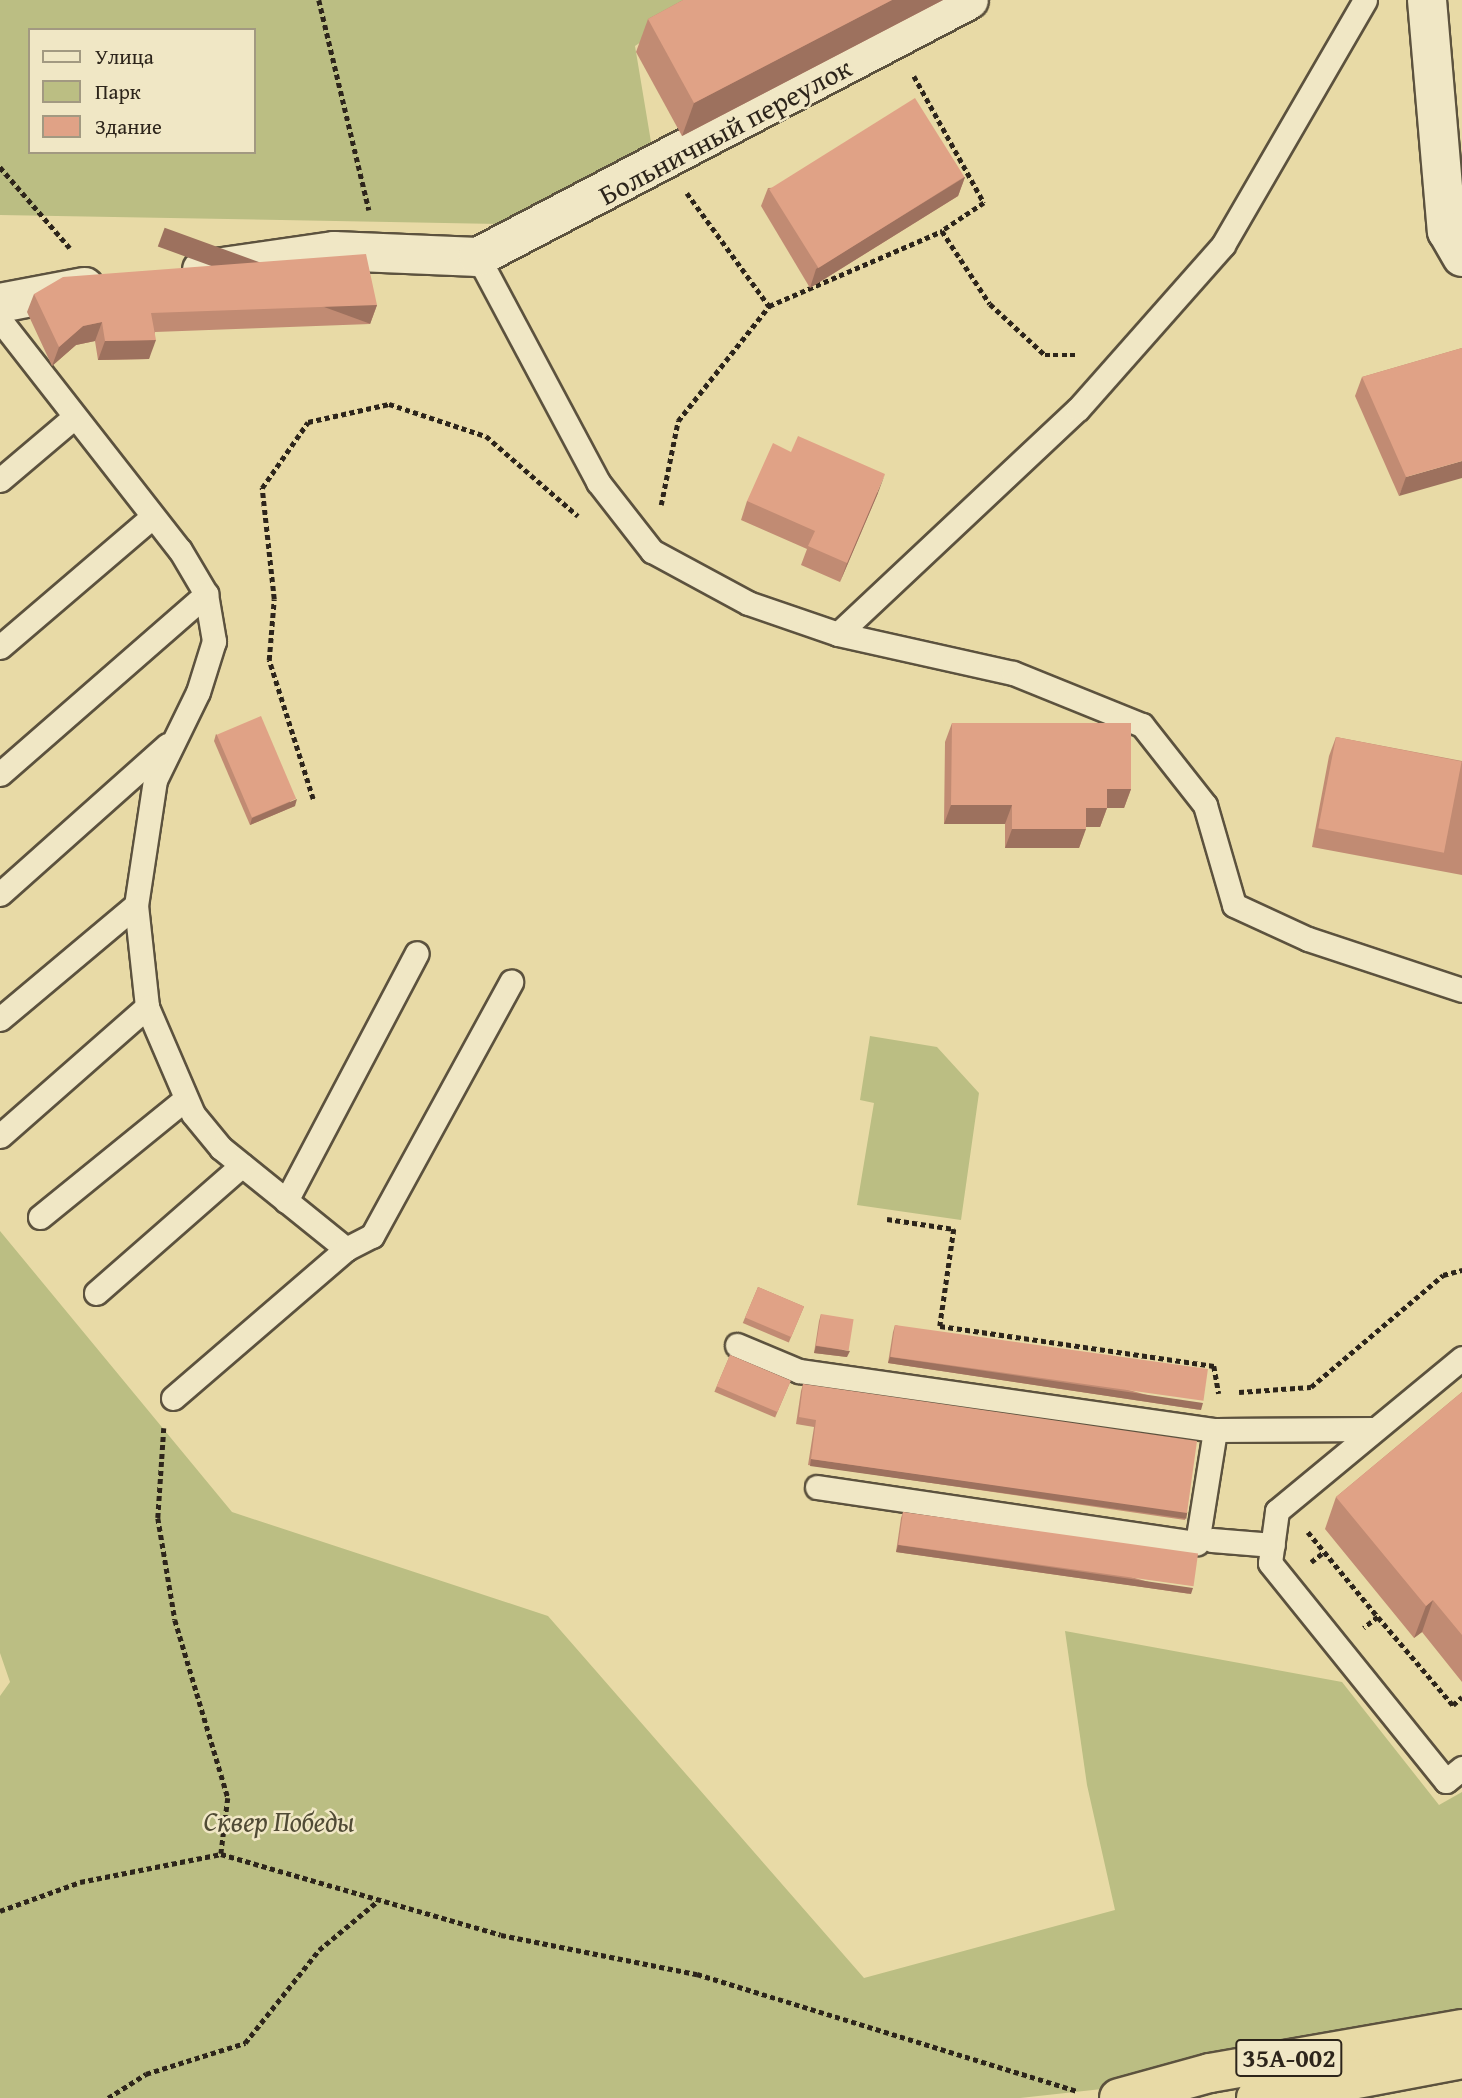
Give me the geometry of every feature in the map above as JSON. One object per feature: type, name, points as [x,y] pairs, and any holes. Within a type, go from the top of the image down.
[{"type":"highway","name":"35А-002","points":[[1103,2096],[1210,2073],[1462,2029]]},
{"type":"highway","name":"35А-002","points":[[1256,2098],[1462,2059]]},
{"type":"street","name":"Больничный переулок","points":[[478,257],[666,162],[969,0]]},
{"type":"street","points":[[1427,0],[1447,231],[1462,257]]},
{"type":"street","points":[[163,276],[334,251],[478,257]]},
{"type":"street","points":[[0,303],[111,283]]},
{"type":"lane","points":[[838,634],[1078,409],[1223,245],[1365,0]]},
{"type":"lane","points":[[478,257],[598,482],[652,551],[748,603],[838,634],[1013,673],[1142,725],[1205,804],[1234,905],[1308,939],[1462,990]]},
{"type":"lane","points":[[0,320],[72,419],[152,517],[206,594],[214,641],[176,737],[155,780],[136,905],[147,1007],[184,1099],[242,1165],[346,1249]]},
{"type":"lane","points":[[0,481],[72,419]]},
{"type":"lane","points":[[0,647],[152,517]]},
{"type":"lane","points":[[0,774],[206,594]]},
{"type":"lane","points":[[0,894],[176,737]]},
{"type":"lane","points":[[0,1019],[136,905]]},
{"type":"lane","points":[[286,1201],[417,953]]},
{"type":"lane","points":[[169,1408],[346,1249],[372,1236],[511,982]]},
{"type":"lane","points":[[0,1136],[147,1007]]},
{"type":"lane","points":[[40,1217],[184,1099]]},
{"type":"lane","points":[[96,1293],[242,1165]]},
{"type":"lane","points":[[737,1345],[799,1371],[1215,1430],[1376,1429]]},
{"type":"lane","points":[[1462,1358],[1276,1511],[1270,1563],[1446,1781],[1462,1768]]},
{"type":"lane","points":[[817,1488],[1197,1543],[1215,1430]]},
{"type":"lane","points":[[1212,1540],[1273,1545]]},
{"type":"path","points":[[319,0],[380,253]]},
{"type":"path","points":[[652,551],[678,421],[769,306],[942,231],[984,203],[894,40]]},
{"type":"path","points":[[666,162],[769,306]]},
{"type":"path","points":[[0,166],[111,283]]},
{"type":"path","points":[[942,231],[990,304],[1045,355],[1126,355]]},
{"type":"path","points":[[313,799],[269,660],[274,598],[262,488],[308,422],[388,404],[486,436],[588,524],[632,524]]},
{"type":"path","points":[[887,1219],[954,1229],[940,1326],[1214,1366],[1216,1394],[1311,1388],[1443,1275],[1462,1270]]},
{"type":"path","points":[[169,1408],[158,1518],[175,1620],[228,1798],[221,1854]]},
{"type":"path","points":[[1285,1504],[1453,1705],[1462,1697]]},
{"type":"path","points":[[1357,1633],[1378,1617]]},
{"type":"path","points":[[0,1911],[80,1882],[221,1854],[500,1934],[697,1974],[1103,2096]]},
{"type":"path","points":[[108,2098],[146,2074],[245,2043],[319,1950],[379,1900]]},
{"type":"green space","points":[[0,0],[704,0],[635,46],[651,142],[499,224],[0,215]]},
{"type":"green space","points":[[870,1036],[937,1047],[979,1093],[961,1220],[857,1205],[874,1103],[860,1100]]},
{"type":"green space","name":"Сквер Победы","points":[[0,1231],[232,1512],[548,1616],[864,1978],[1115,1910],[1087,1785],[1065,1631],[1342,1682],[1439,1805],[1462,1792],[1462,2021],[1184,2080],[1020,2098],[0,2098],[0,1696],[10,1682],[0,1653]]},
{"type":"building","points":[[683,0],[892,0],[694,103],[648,19]]},
{"type":"building","points":[[915,98],[964,177],[818,268],[769,189]]},
{"type":"building","points":[[366,254],[377,305],[151,313],[156,340],[105,341],[102,322],[83,326],[59,347],[34,294],[63,277]]},
{"type":"building","points":[[1462,348],[1462,461],[1406,477],[1362,377]]},
{"type":"building","points":[[798,436],[885,474],[847,563],[808,546],[815,531],[747,501],[773,443],[791,452]]},
{"type":"building","points":[[261,716],[296,799],[252,818],[217,735]]},
{"type":"building","points":[[952,723],[1131,723],[1131,789],[1107,789],[1107,808],[1086,808],[1086,829],[1012,829],[1012,805],[951,805]]},
{"type":"building","points":[[1336,737],[1462,761],[1444,853],[1318,828]]},
{"type":"building","points":[[758,1287],[804,1307],[791,1337],[745,1317]]},
{"type":"building","points":[[821,1314],[854,1319],[849,1351],[816,1346]]},
{"type":"building","points":[[895,1325],[1208,1369],[1203,1401],[891,1357]]},
{"type":"building","points":[[730,1355],[791,1381],[777,1412],[717,1386]]},
{"type":"building","points":[[803,1384],[1197,1441],[1187,1513],[811,1459],[816,1420],[799,1417]]},
{"type":"building","points":[[1462,1392],[1462,1635],[1433,1600],[1426,1606],[1336,1497]]},
{"type":"building","points":[[903,1512],[1198,1553],[1194,1586],[898,1545]]}]
